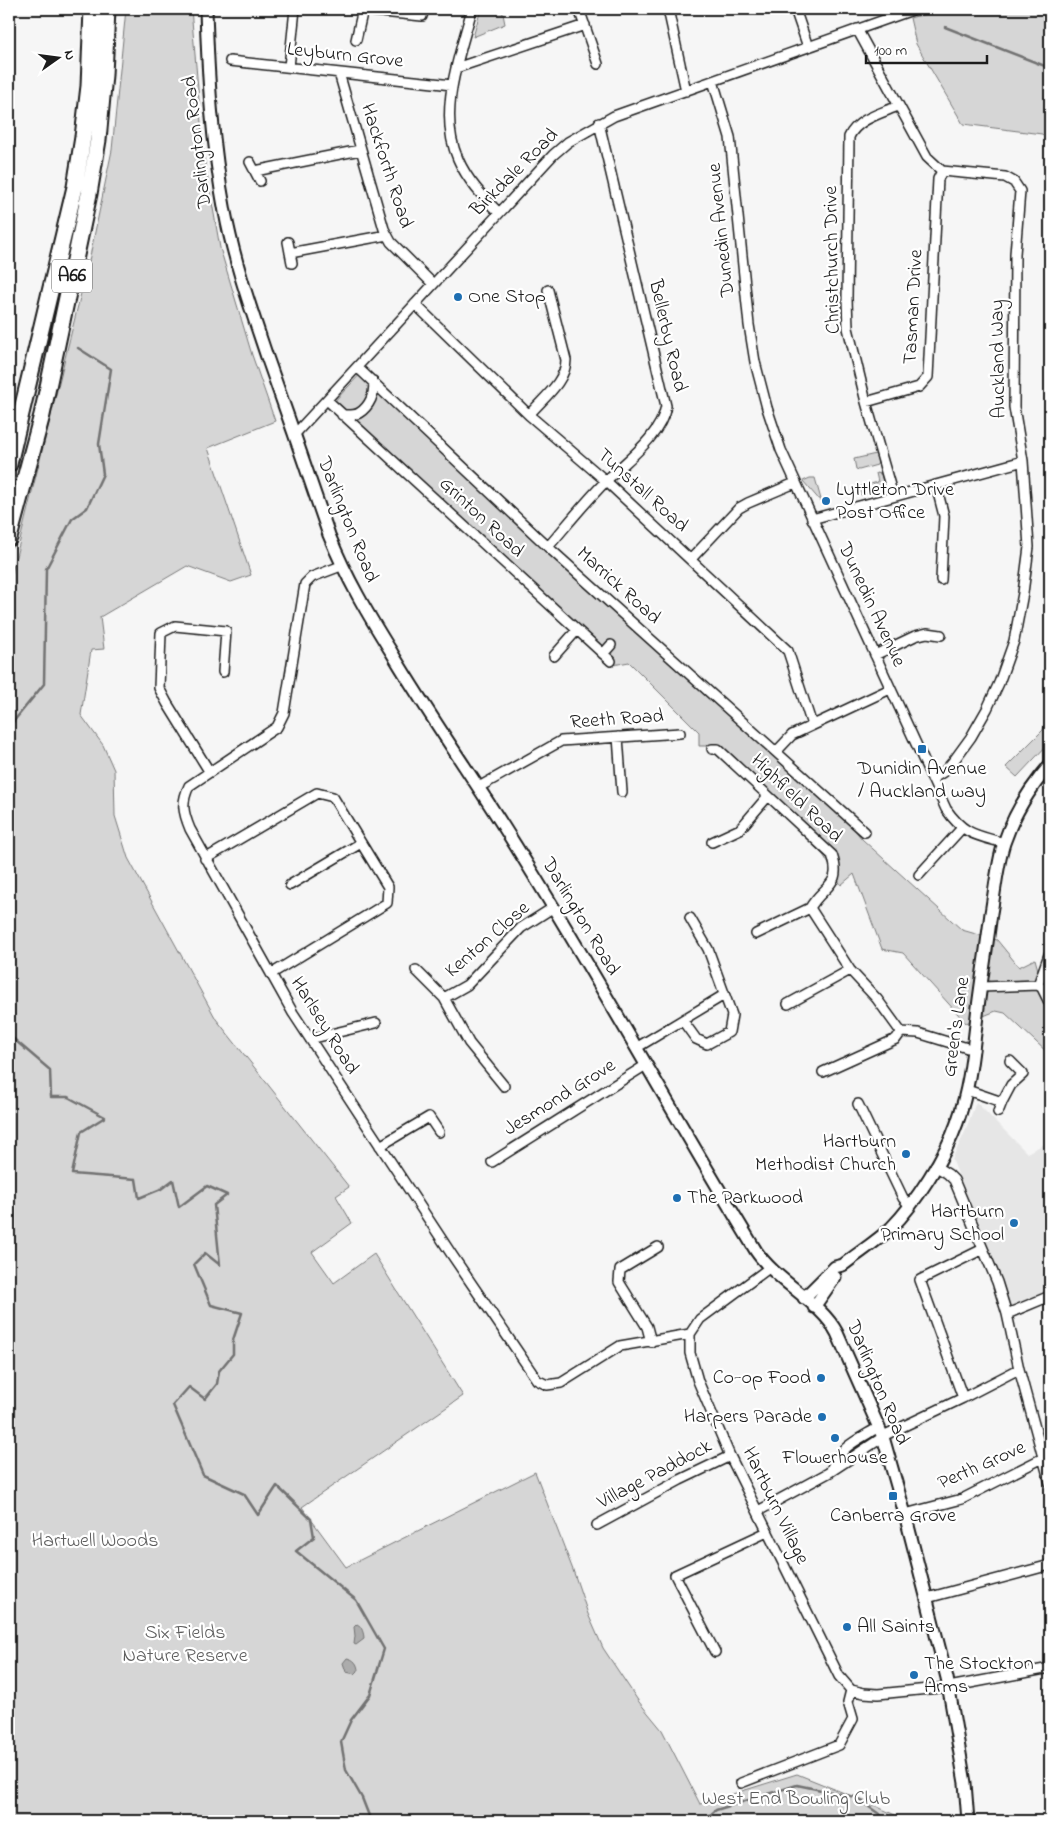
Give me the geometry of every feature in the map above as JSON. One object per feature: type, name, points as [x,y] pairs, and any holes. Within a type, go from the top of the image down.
[{"type":"highway","name":"A66","points":[[9,464],[75,187],[84,137],[89,86],[92,9]]},
{"type":"highway","name":"A66","points":[[9,538],[42,415],[89,194],[98,140],[108,12]]},
{"type":"street","name":"Darlington Road","points":[[206,9],[209,95],[225,213],[241,277],[294,435],[341,566],[354,591],[410,683],[479,787],[554,907],[756,1251],[769,1268],[833,1325],[882,1434],[905,1514],[949,1687],[965,1783],[968,1821]]},
{"type":"street","points":[[289,67],[295,9]]},
{"type":"street","points":[[356,40],[363,9],[422,16],[424,9]]},
{"type":"street","points":[[472,9],[452,85],[450,125],[453,146],[471,182],[499,213]]},
{"type":"street","points":[[580,9],[598,64]]},
{"type":"street","points":[[668,9],[686,90]]},
{"type":"street","points":[[795,9],[808,47]]},
{"type":"street","name":"Birkdale Road","points":[[294,435],[553,155],[568,142],[614,116],[915,9]]},
{"type":"street","points":[[456,68],[585,25]]},
{"type":"street","points":[[857,29],[927,157],[942,171]]},
{"type":"street","name":"Leyburn Grove","points":[[232,64],[289,67],[452,85]]},
{"type":"street","name":"Hackforth Road","points":[[338,73],[380,222],[391,242],[433,284]]},
{"type":"street","name":"Dunedin Avenue","points":[[713,81],[730,137],[749,325],[767,408],[781,450],[946,809],[954,821],[962,828],[979,837],[1004,843]]},
{"type":"street","name":"Christchurch Drive","points":[[892,496],[848,328],[849,136],[860,124],[898,106]]},
{"type":"street","name":"Bellerby Road","points":[[548,547],[606,481],[632,459],[659,426],[666,406],[599,123]]},
{"type":"street","points":[[255,171],[360,150]]},
{"type":"street","points":[[250,162],[260,181]]},
{"type":"street","name":"Tasman Drive","points":[[866,402],[918,387],[928,377],[938,179],[942,171]]},
{"type":"street","name":"Auckland Way","points":[[932,779],[945,771],[971,737],[999,683],[1014,641],[1024,593],[1029,548],[1022,461],[1014,407],[1016,254],[1020,191],[1014,182],[1005,177],[942,171]]},
{"type":"street","points":[[290,253],[387,235]]},
{"type":"street","points":[[288,242],[292,263]]},
{"type":"street","points":[[528,415],[562,378],[566,368],[566,360],[548,290]]},
{"type":"street","name":"Tunstall Road","points":[[415,304],[528,415],[606,481],[788,651],[812,725]]},
{"type":"street","name":"Marrick Road","points":[[357,367],[548,547],[861,830]]},
{"type":"street","points":[[342,415],[352,416],[359,413],[373,396],[375,389],[373,381]]},
{"type":"street","name":"Grinton Road","points":[[327,400],[611,661]]},
{"type":"street","points":[[812,519],[1022,461]]},
{"type":"street","points":[[691,559],[739,508],[795,483]]},
{"type":"street","points":[[936,484],[944,516],[941,580]]},
{"type":"street","name":"Harlsey Road","points":[[341,566],[312,576],[305,584],[284,713],[277,727],[189,786],[183,797],[184,813],[205,858],[310,1039],[537,1380],[547,1385],[561,1383],[620,1346],[690,1334]]},
{"type":"street","points":[[209,771],[166,703],[159,688],[161,633],[175,626],[226,631],[223,672]]},
{"type":"street","points":[[554,656],[578,630]]},
{"type":"street","points":[[875,655],[916,636],[927,633],[942,635]]},
{"type":"street","points":[[603,654],[611,645]]},
{"type":"street","points":[[776,752],[792,735],[890,689]]},
{"type":"street","name":"Reeth Road","points":[[479,787],[561,741],[680,733]]},
{"type":"street","points":[[618,737],[622,792]]},
{"type":"street","name":"Highfield Road","points":[[712,749],[718,749],[832,855],[836,868],[832,882],[810,908]]},
{"type":"street","name":"Green's Lane","points":[[804,1298],[835,1268],[843,1265],[888,1230],[910,1206],[935,1166],[957,1124],[972,1067],[995,887],[1004,843],[1023,801],[1050,765]]},
{"type":"street","points":[[205,858],[317,793],[333,797],[388,888],[386,903],[271,974]]},
{"type":"street","points":[[712,842],[740,829],[768,796]]},
{"type":"street","points":[[919,876],[962,828]]},
{"type":"street","points":[[290,885],[361,843]]},
{"type":"street","name":"Kenton Close","points":[[444,998],[467,985],[521,928],[554,907]]},
{"type":"street","points":[[756,934],[810,908],[850,970],[877,999],[901,1032]]},
{"type":"street","points":[[684,1021],[696,1039],[707,1044],[729,1032],[732,1016],[708,948],[690,918]]},
{"type":"street","points":[[1038,985],[1050,952]]},
{"type":"street","name":"Kenton Close","points":[[416,970],[444,998],[469,1042],[504,1086]]},
{"type":"street","points":[[788,1004],[850,970]]},
{"type":"street","points":[[981,988],[1038,985],[1042,988],[1050,1004]]},
{"type":"street","points":[[636,1048],[684,1021],[724,995]]},
{"type":"street","points":[[310,1039],[376,1023]]},
{"type":"street","points":[[901,1032],[918,1033],[974,1050]]},
{"type":"street","points":[[823,1072],[896,1039],[901,1032]]},
{"type":"street","points":[[998,1112],[1011,1085],[1023,1074],[1010,1061]]},
{"type":"street","name":"Jesmond Grove","points":[[492,1162],[646,1065]]},
{"type":"street","points":[[967,1090],[1002,1102]]},
{"type":"street","points":[[858,1104],[902,1198],[910,1206]]},
{"type":"street","points":[[380,1146],[429,1117],[439,1132]]},
{"type":"street","points":[[935,1166],[954,1180],[997,1282],[1007,1314],[1050,1484]]},
{"type":"street","points":[[651,1342],[647,1327],[619,1282],[620,1270],[658,1247]]},
{"type":"street","points":[[963,1398],[920,1280],[983,1249]]},
{"type":"street","name":"Green's Lane","points":[[814,1307],[843,1265]]},
{"type":"street","points":[[690,1334],[694,1326],[710,1311],[769,1268]]},
{"type":"street","points":[[1007,1314],[1050,1296]]},
{"type":"street","name":"Hartburn Village","points":[[690,1334],[689,1344],[693,1367],[730,1456],[839,1676],[852,1690]]},
{"type":"street","points":[[839,1461],[841,1451],[858,1440],[882,1434],[963,1398],[1020,1369]]},
{"type":"street","points":[[758,1511],[830,1472],[839,1461],[864,1450],[882,1434]]},
{"type":"street","points":[[858,1440],[864,1450]]},
{"type":"street","name":"Village Paddock","points":[[597,1525],[680,1480],[730,1456]]},
{"type":"street","name":"Perth Grove","points":[[905,1514],[962,1499],[1043,1458]]},
{"type":"street","points":[[715,1652],[676,1575],[767,1532]]},
{"type":"street","points":[[927,1598],[1050,1565]]},
{"type":"street","points":[[741,1783],[839,1745],[853,1719],[848,1702],[852,1690],[878,1694],[949,1687],[1050,1668]]},
{"type":"shaded area","name":"Hartburn Primary School","points":[[976,1102],[1027,1153],[1050,1141],[1050,1291],[1010,1309],[1004,1287],[952,1159],[965,1132]]},
{"type":"shaded area","points":[[357,1624],[361,1628],[364,1639],[356,1645],[354,1644],[354,1627]]},
{"type":"shaded area","points":[[347,1658],[352,1659],[358,1668],[355,1674],[346,1672],[343,1663]]},
{"type":"green space","name":"Six Fields Nature Reserve","points":[[126,9],[191,9],[204,157],[220,248],[252,355],[275,421],[208,448],[251,575],[231,582],[187,566],[100,617],[104,649],[91,650],[81,715],[103,745],[114,770],[115,816],[128,858],[216,1019],[349,1187],[336,1196],[352,1223],[312,1252],[334,1283],[374,1254],[463,1396],[302,1507],[346,1567],[535,1472],[588,1614],[603,1648],[639,1702],[662,1730],[700,1804],[797,1774],[908,1821],[9,1821],[9,585],[89,261],[112,150]]},
{"type":"green space","points":[[481,9],[502,9],[505,24],[473,37]]},
{"type":"green space","points":[[956,9],[1050,9],[1050,144],[1042,134],[963,124],[916,44],[910,18]]},
{"type":"green space","points":[[366,368],[850,824],[862,839],[962,930],[997,940],[1019,967],[1035,959],[1045,996],[1050,998],[1050,1055],[1005,1013],[996,1011],[966,1023],[903,953],[882,949],[854,874],[841,885],[824,856],[713,746],[699,746],[699,732],[629,662],[613,665],[329,407]]},
{"type":"green space","points":[[876,454],[877,465],[859,470],[856,469],[854,459]]},
{"type":"green space","points":[[876,473],[881,474],[885,489],[861,495],[859,487],[878,482]]},
{"type":"green space","points":[[815,478],[822,503],[803,481]]},
{"type":"green space","points":[[1050,702],[1050,742],[1017,777],[1006,767],[1043,730]]},
{"type":"waterway","points":[[945,27],[1050,68]]},
{"type":"waterway","points":[[9,727],[44,684],[46,569],[72,519],[87,508],[103,474],[99,444],[111,369],[78,348]]},
{"type":"waterway","points":[[9,1035],[50,1070],[51,1097],[68,1097],[105,1117],[81,1132],[72,1174],[136,1179],[139,1198],[161,1189],[173,1180],[179,1207],[207,1186],[227,1195],[214,1205],[220,1265],[205,1253],[194,1264],[211,1305],[242,1313],[233,1340],[233,1354],[219,1371],[217,1384],[205,1399],[189,1387],[173,1405],[203,1475],[244,1494],[258,1515],[277,1486],[311,1519],[314,1537],[296,1551],[356,1600],[384,1649],[370,1695],[351,1720],[341,1742],[346,1770],[362,1798],[371,1821]]},
{"type":"waterway","points":[[703,1821],[716,1810],[797,1785],[855,1797],[889,1821]]},
{"type":"place","name":"One Stop","points":[[458,297]]},
{"type":"place","name":"Lyttleton Drive Post Office","points":[[826,501]]},
{"type":"place","name":"Dunidin Avenue / Auckland way","points":[[922,749]]},
{"type":"place","name":"Hartburn Methodist Church","points":[[906,1154]]},
{"type":"place","name":"The Parkwood","points":[[677,1198]]},
{"type":"place","name":"Hartburn Primary School","points":[[1014,1223]]},
{"type":"place","name":"Co-op Food","points":[[821,1378]]},
{"type":"place","name":"Harpers Parade","points":[[822,1417]]},
{"type":"place","name":"Flowerhouse","points":[[835,1438]]},
{"type":"place","name":"Canberra Grove","points":[[893,1496]]},
{"type":"place","name":"All Saints","points":[[847,1627]]},
{"type":"place","name":"The Stockton Arms","points":[[914,1675]]},
{"type":"park label","name":"Hartwell Woods","points":[[95,1541]]},
{"type":"park label","name":"West End Bowling Club","points":[[796,1799]]}]
